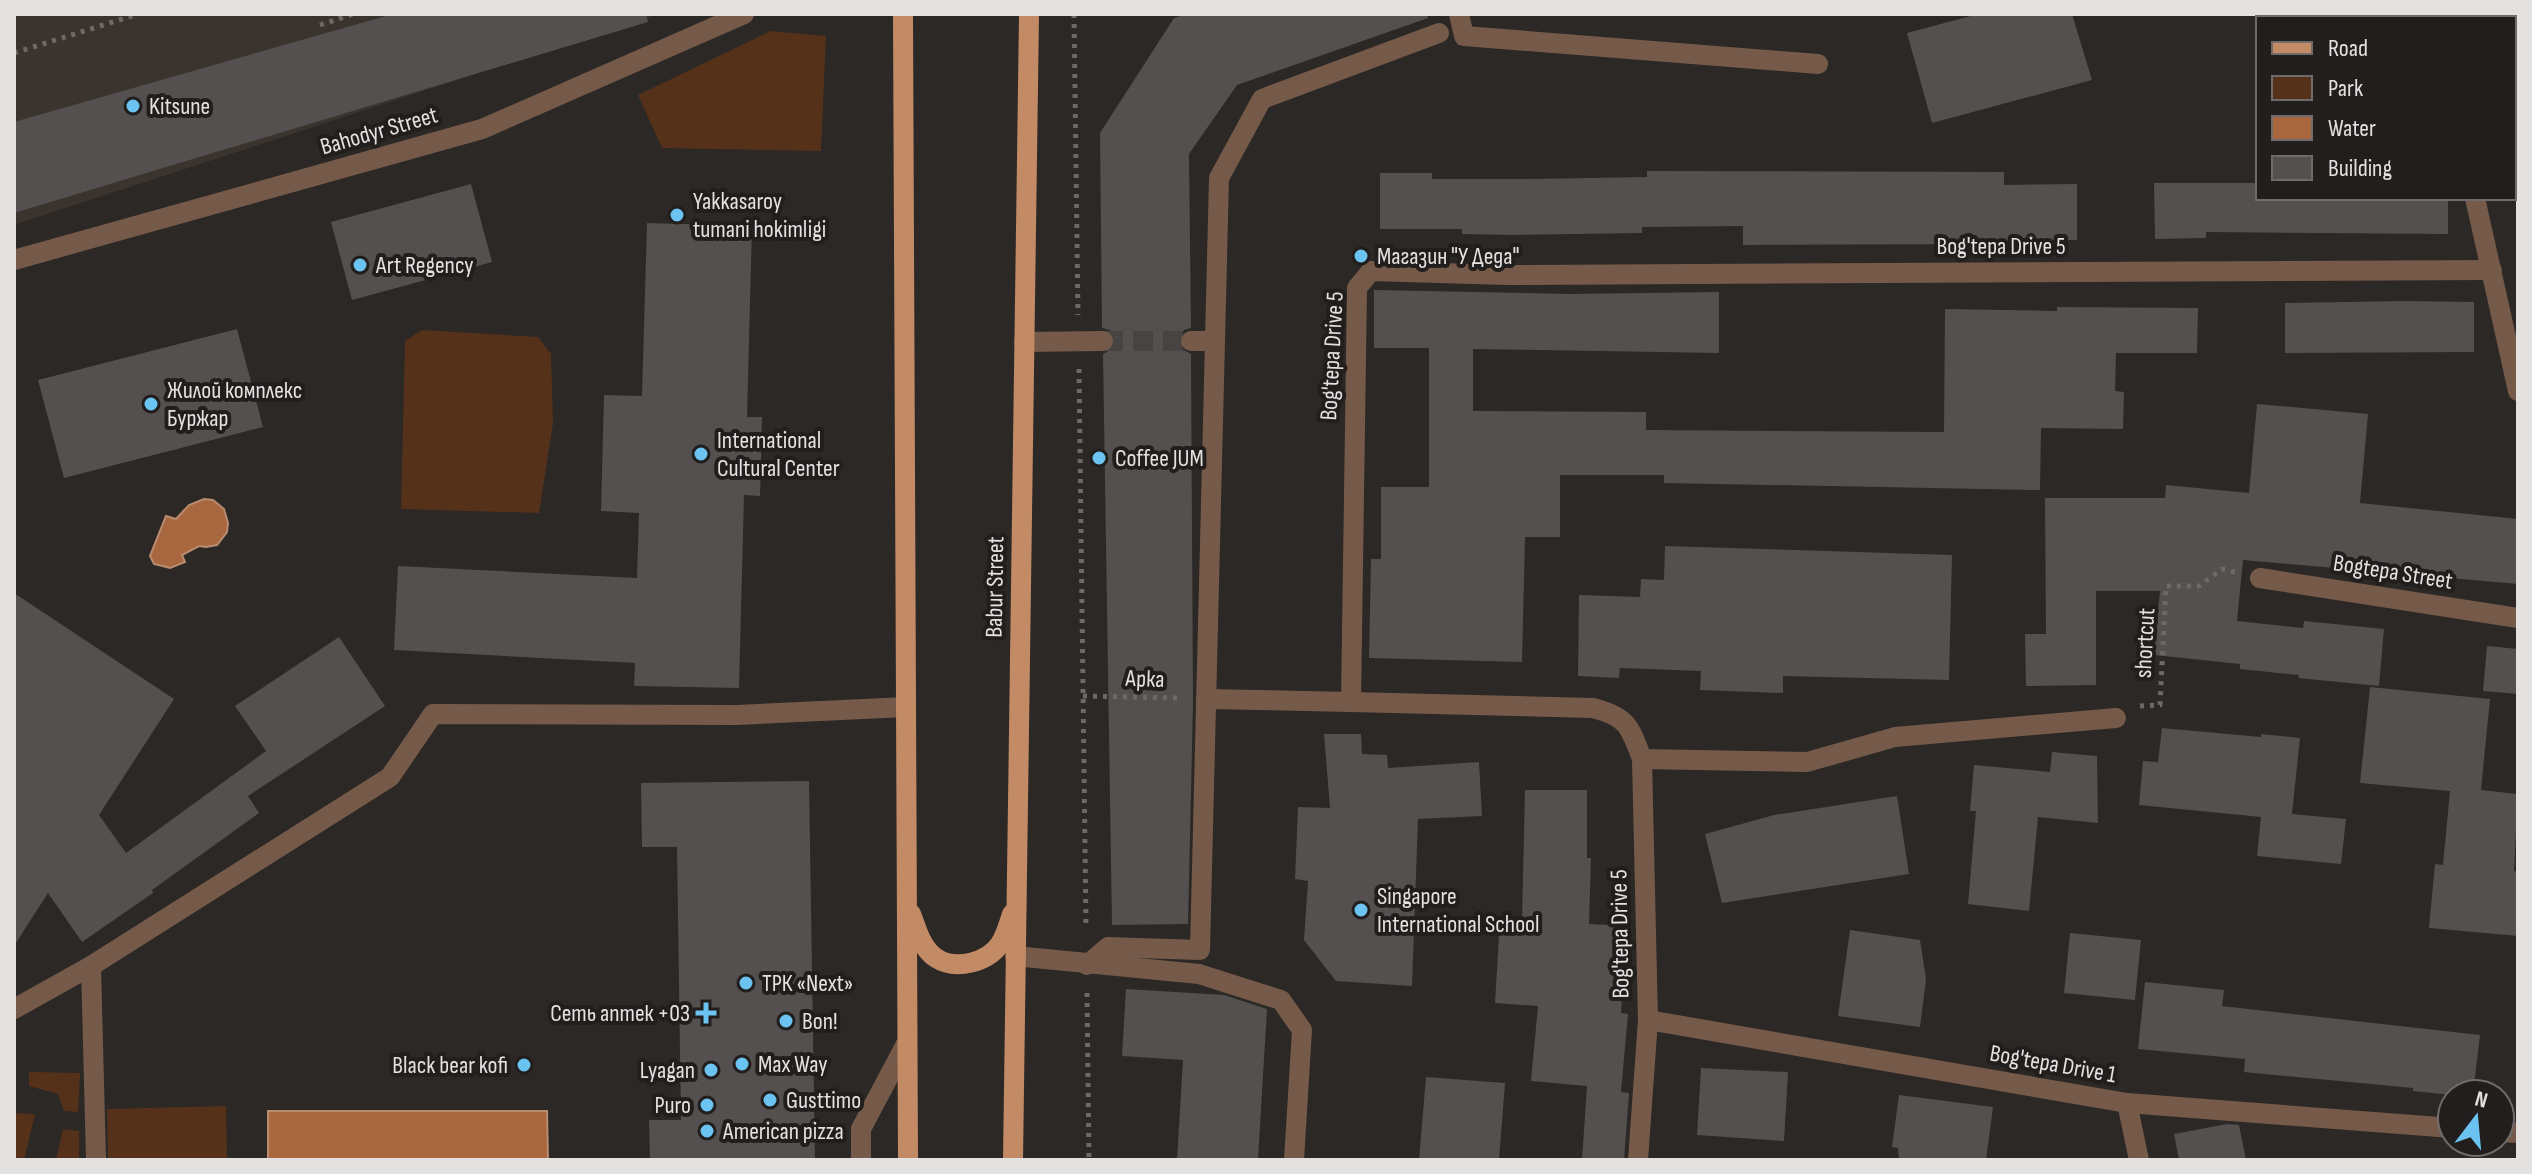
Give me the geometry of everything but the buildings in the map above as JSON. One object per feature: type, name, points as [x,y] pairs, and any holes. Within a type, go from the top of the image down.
[{"type":"main road","points":[[903,14],[908,1160]]},
{"type":"main road","name":"Babur Street","points":[[1013,1160],[1029,14]]},
{"type":"main road","points":[[906,898],[920,939],[937,959],[963,964],[983,960],[1000,944],[1017,903]]},
{"type":"street","name":"Bahodyr Street","points":[[14,260],[482,129],[744,14]]},
{"type":"street","points":[[1459,14],[1464,36],[1818,64]]},
{"type":"street","points":[[1087,965],[1108,947],[1200,950],[1219,178],[1262,99],[1439,33]]},
{"type":"street","points":[[2475,200],[2518,391]]},
{"type":"street","name":"Bog'tepa Drive 5","points":[[1638,1160],[1648,1020],[1642,759],[1631,728],[1616,714],[1593,708],[1351,702],[1357,288],[1371,271],[1507,275],[2492,270]]},
{"type":"street","points":[[1024,342],[1103,341]]},
{"type":"street","points":[[1191,341],[1214,341]]},
{"type":"street","name":"Bogtepa Street","points":[[2260,578],[2518,618]]},
{"type":"street","points":[[1206,699],[1351,702]]},
{"type":"street","points":[[14,1009],[91,966],[390,777],[433,714],[736,715],[906,707]]},
{"type":"street","points":[[1642,759],[1807,762],[1895,737],[2116,718]]},
{"type":"street","points":[[1015,956],[1199,974],[1281,1000],[1302,1030],[1294,1160]]},
{"type":"street","points":[[91,966],[96,1160]]},
{"type":"street","name":"Bog'tepa Drive 1","points":[[1648,1020],[2127,1103],[2436,1127]]},
{"type":"street","points":[[861,1160],[861,1129],[906,1044]]},
{"type":"street","points":[[2127,1103],[2139,1160]]},
{"type":"path","points":[[14,53],[138,14]]},
{"type":"path","points":[[320,25],[353,14]]},
{"type":"path","points":[[1074,14],[1078,315]]},
{"type":"path","points":[[1079,363],[1089,1160]]},
{"type":"path","name":"shortcut","points":[[2116,718],[2128,707],[2160,705],[2166,586],[2199,586],[2222,569],[2260,578]]},
{"type":"path","name":"Арка","points":[[1083,696],[1206,699]]},
{"type":"shaded area","points":[[14,14],[659,14],[14,225]]},
{"type":"green space","points":[[771,31],[826,36],[821,151],[662,148],[638,95]]},
{"type":"green space","points":[[422,330],[538,337],[551,354],[553,423],[539,513],[401,509],[405,341]]},
{"type":"green space","points":[[29,1072],[80,1073],[78,1112],[64,1111],[58,1094],[29,1086]]},
{"type":"green space","points":[[226,1106],[227,1160],[108,1160],[107,1109]]},
{"type":"green space","points":[[14,1113],[35,1114],[24,1160],[14,1160]]},
{"type":"green space","points":[[63,1129],[79,1131],[79,1160],[56,1160]]},
{"type":"water","points":[[204,499],[213,500],[224,509],[228,523],[227,532],[217,545],[199,546],[182,555],[185,562],[170,568],[154,564],[150,556],[166,516],[176,519],[189,505]]},
{"type":"water","points":[[268,1111],[547,1111],[548,1160],[268,1160]]},
{"type":"tunnel","points":[[1103,341],[1191,341]]},
{"type":"place","name":"Kitsune","points":[[133,106]]},
{"type":"place","name":"Yakkasaroy tumani hokimligi","points":[[677,215]]},
{"type":"place","name":"Магазин \"У Деда\"","points":[[1361,256]]},
{"type":"place","name":"Art Regency","points":[[360,265]]},
{"type":"place","name":"Жилой комплекс Буржар","points":[[151,404]]},
{"type":"place","name":"International Cultural Center","points":[[701,454]]},
{"type":"place","name":"Coffee JUM","points":[[1099,458]]},
{"type":"place","name":"Singapore International School","points":[[1361,910]]},
{"type":"place","name":"ТРК «Next»","points":[[746,983]]},
{"type":"place","name":"Сеть аптек +03","points":[[706,1013]]},
{"type":"place","name":"Bon!","points":[[786,1021]]},
{"type":"place","name":"Max Way","points":[[742,1064]]},
{"type":"place","name":"Black bear kofi","points":[[524,1065]]},
{"type":"place","name":"Lyagan","points":[[711,1070]]},
{"type":"place","name":"Gusttimo","points":[[770,1100]]},
{"type":"place","name":"Puro","points":[[707,1105]]},
{"type":"place","name":"American pizza","points":[[707,1131]]}]
